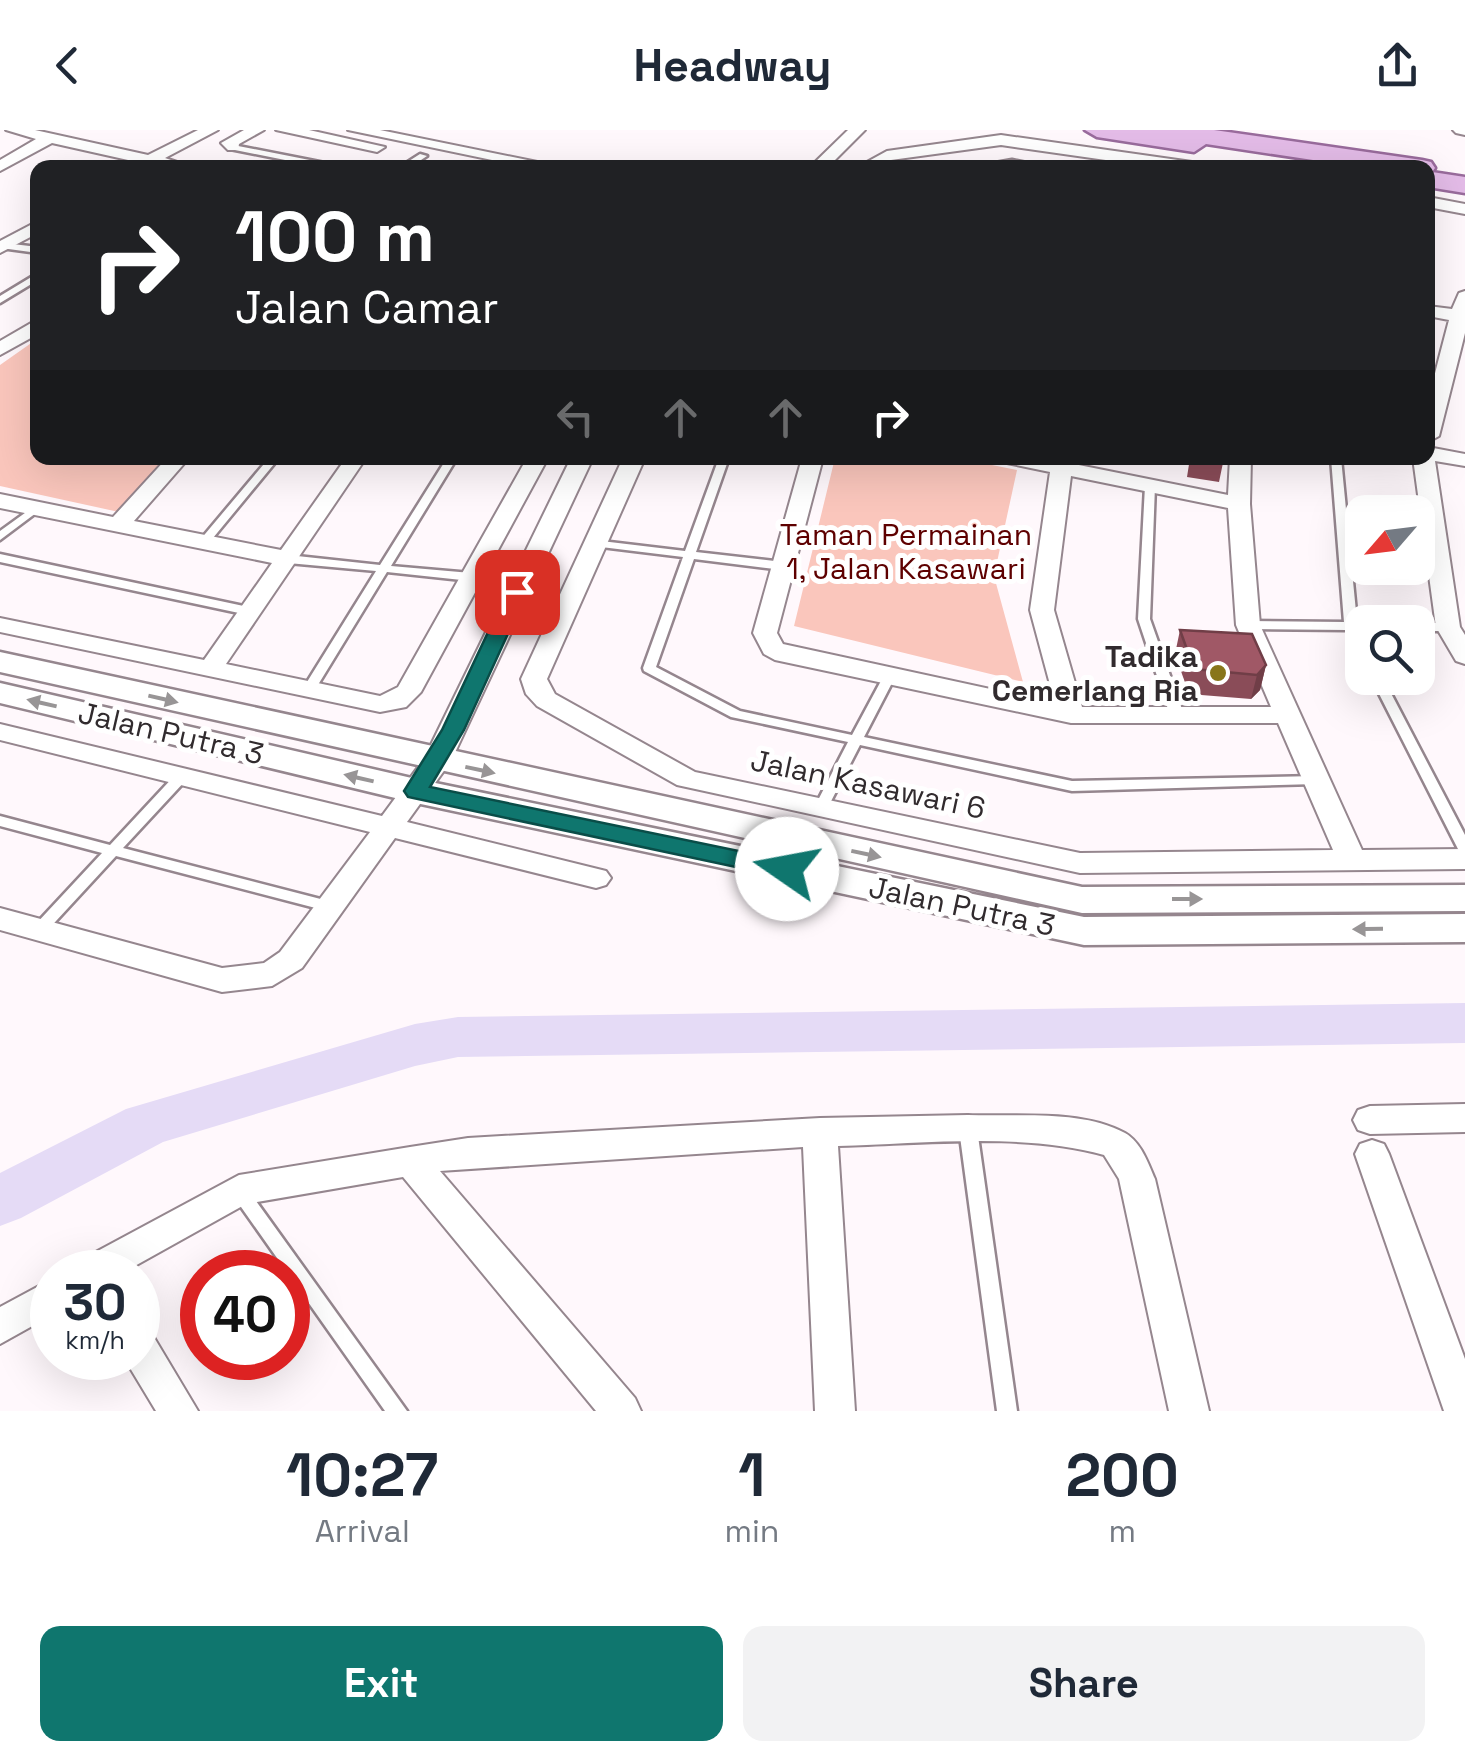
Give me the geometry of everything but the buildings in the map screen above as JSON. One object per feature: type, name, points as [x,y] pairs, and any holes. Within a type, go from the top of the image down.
[{"type":"main road","points":[[1097,130],[1297,160]]},
{"type":"main road","points":[[1163,130],[1370,160]]},
{"type":"main road","points":[[1435,170],[1465,174]]},
{"type":"main road","points":[[1435,180],[1465,184]]},
{"type":"street","points":[[14,130],[129,160]]},
{"type":"street","points":[[151,160],[210,130]]},
{"type":"street","points":[[233,147],[229,143],[256,130]]},
{"type":"street","points":[[284,130],[442,160]]},
{"type":"street","points":[[356,130],[516,160]]},
{"type":"street","points":[[825,160],[857,130]]},
{"type":"street","points":[[0,166],[50,138]]},
{"type":"street","points":[[879,160],[1002,140],[1137,160]]},
{"type":"street","points":[[1435,203],[1465,209]]},
{"type":"street","points":[[2,247],[30,231]]},
{"type":"street","points":[[1435,311],[1463,310],[1435,411]]},
{"type":"street","points":[[0,349],[30,330]]},
{"type":"street","points":[[1435,456],[1465,460]]},
{"type":"street","points":[[118,525],[172,465]]},
{"type":"street","points":[[209,671],[351,465]]},
{"type":"street","points":[[0,625],[380,704],[397,701],[408,692],[532,465]]},
{"type":"street","points":[[0,919],[222,980],[272,974],[292,960],[426,776],[579,465]]},
{"type":"street","name":"Jalan Kasawari 6","points":[[631,465],[534,679],[539,694],[687,779],[1080,863],[1465,860]]},
{"type":"street","points":[[811,465],[764,633],[773,649],[797,659],[888,680],[1071,715],[1288,715]]},
{"type":"street","points":[[1051,465],[1239,504]]},
{"type":"street","points":[[1241,465],[1239,504],[1248,625],[1351,858]]},
{"type":"street","points":[[1427,465],[1448,627],[1465,656]]},
{"type":"street","points":[[1061,467],[1042,610],[1071,715]]},
{"type":"street","points":[[0,501],[288,559]]},
{"type":"street","name":"Jalan Putra 3","points":[[0,662],[426,776],[1084,932],[1465,928]]},
{"type":"street","name":"Jalan Putra 3","points":[[0,693],[1082,900],[1465,898]]},
{"type":"street","points":[[0,732],[596,878]]},
{"type":"street","points":[[1462,1398],[1371,1137],[1465,1118]]},
{"type":"street","points":[[131,1250],[238,1190],[468,1152],[820,1132],[968,1129],[1095,1136],[1115,1144],[1128,1158],[1136,1180],[1189,1411]]},
{"type":"street","points":[[820,1132],[835,1411]]},
{"type":"street","points":[[410,1161],[621,1411]]},
{"type":"street","points":[[0,1327],[30,1309]]},
{"type":"street","points":[[159,1380],[178,1411]]},
{"type":"lane","points":[[233,147],[299,160]]},
{"type":"lane","points":[[416,160],[423,156]]},
{"type":"lane","points":[[2,247],[30,249]]},
{"type":"lane","points":[[0,300],[30,281]]},
{"type":"lane","points":[[204,542],[268,465]]},
{"type":"lane","points":[[308,690],[448,465]]},
{"type":"lane","points":[[721,465],[649,668],[736,714],[1072,786],[1316,780]]},
{"type":"lane","points":[[1337,465],[1354,605]]},
{"type":"lane","points":[[1150,486],[1144,619],[1177,715]]},
{"type":"lane","points":[[0,537],[36,508]]},
{"type":"lane","points":[[593,543],[782,566]]},
{"type":"lane","points":[[0,558],[253,612]]},
{"type":"lane","points":[[288,559],[472,577]]},
{"type":"lane","points":[[1248,625],[1345,626]]},
{"type":"lane","points":[[1435,627],[1448,627]]},
{"type":"lane","points":[[822,806],[888,680]]},
{"type":"lane","points":[[1386,695],[1465,850]]},
{"type":"lane","points":[[39,930],[182,776]]},
{"type":"lane","points":[[0,821],[331,907]]},
{"type":"lane","points":[[968,1129],[1007,1411]]},
{"type":"lane","points":[[238,1190],[396,1411]]},
{"type":"green space","points":[[30,344],[30,465],[168,465],[128,514],[0,486],[0,365]]},
{"type":"green space","name":"Taman Permainan 1, Jalan Kasawari","points":[[833,465],[992,465],[1017,470],[994,576],[1023,682],[794,626]]},
{"type":"waterway","points":[[0,1201],[146,1125],[415,1045],[458,1037],[1465,1023]]},
{"type":"place","name":"Tadika Cemerlang Ria","points":[[1218,673]]},
{"type":"route","points":[[517,592],[453,730],[416,791],[787,869]]}]
